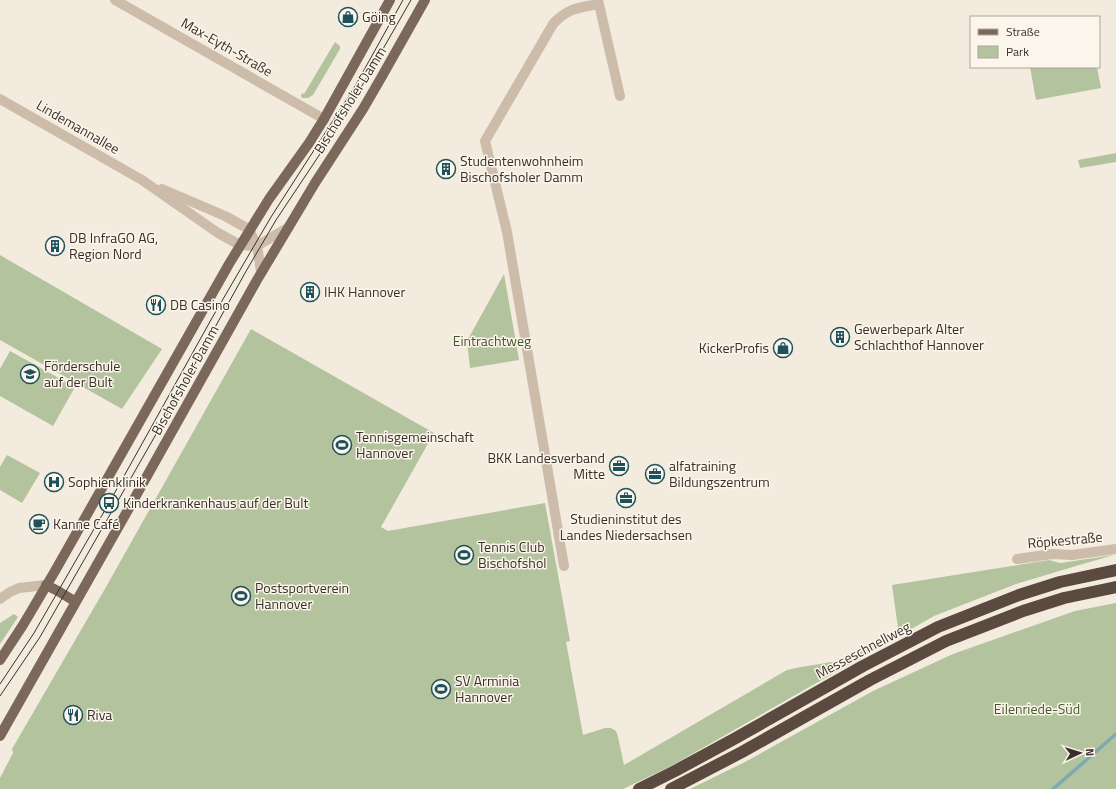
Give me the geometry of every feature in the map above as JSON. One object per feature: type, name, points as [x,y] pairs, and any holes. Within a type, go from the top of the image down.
[{"type":"highway","name":"Messeschnellweg","points":[[639,789],[675,771],[862,666],[938,627],[1019,595],[1060,582],[1116,570]]},
{"type":"highway","points":[[671,789],[742,752],[870,680],[946,642],[1023,611],[1064,598],[1116,587]]},
{"type":"main road","name":"Bischofsholer Damm","points":[[0,660],[46,586],[240,245],[250,232],[269,199],[324,119],[390,0]]},
{"type":"main road","name":"Bischofsholer Damm","points":[[0,736],[261,272],[322,171],[378,84],[425,0]]},
{"type":"main road","points":[[46,586],[58,591],[76,602]]},
{"type":"street","name":"Max-Eyth-Straße","points":[[116,0],[324,119]]},
{"type":"street","points":[[564,566],[507,232],[485,141],[553,24],[568,11],[598,2],[620,96]]},
{"type":"street","name":"Lindemannallee","points":[[0,99],[142,180],[218,233],[240,245]]},
{"type":"street","name":"Lindemannallee","points":[[142,180],[225,216],[239,223],[250,232]]},
{"type":"street","points":[[240,245],[262,244],[289,227]]},
{"type":"street","points":[[250,232],[257,245],[261,272]]},
{"type":"street","name":"Röpkestraße","points":[[1017,559],[1052,554],[1072,555],[1116,549]]},
{"type":"street","points":[[0,599],[19,588],[46,586]]},
{"type":"green space","points":[[335,42],[340,46],[340,49],[313,95],[308,98],[302,98],[302,93],[304,94]]},
{"type":"green space","points":[[1030,68],[1097,68],[1101,88],[1036,100]]},
{"type":"green space","points":[[1116,153],[1116,162],[1080,168],[1078,160]]},
{"type":"green space","points":[[0,255],[162,349],[122,409],[0,340]]},
{"type":"green space","name":"Eintrachtweg","points":[[504,274],[519,360],[470,368],[467,341]]},
{"type":"green space","points":[[251,329],[434,433],[381,527],[388,531],[545,503],[570,641],[566,642],[583,735],[605,728],[611,728],[616,731],[624,765],[787,670],[832,662],[867,648],[898,628],[892,585],[1049,560],[1060,563],[1114,555],[1016,584],[934,616],[671,766],[623,789],[0,789],[0,778],[13,753],[12,749],[106,587]]},
{"type":"green space","points":[[10,351],[75,387],[53,426],[0,396],[0,369]]},
{"type":"green space","points":[[7,455],[40,473],[22,503],[0,490],[0,467]]},
{"type":"green space","name":"Eilenriede-Süd","points":[[1116,603],[1116,789],[690,789],[745,762],[873,691],[953,654],[1075,611]]},
{"type":"green space","points":[[14,614],[18,617],[0,644],[0,623]]},
{"type":"waterway","points":[[1053,789],[1116,734]]},
{"type":"tram line","points":[[0,684],[34,633],[109,503],[212,318],[271,217],[354,88],[403,0]]},
{"type":"tram line","points":[[0,696],[40,637],[155,436],[245,273],[276,220],[340,124],[411,0]]},
{"type":"place","name":"Göing","points":[[348,17]]},
{"type":"place","name":"Studentenwohnheim Bischofsholer Damm","points":[[446,169]]},
{"type":"place","name":"DB InfraGO AG, Region Nord","points":[[55,246]]},
{"type":"place","name":"IHK Hannover","points":[[310,292]]},
{"type":"place","name":"DB Casino","points":[[156,305]]},
{"type":"place","name":"Gewerbepark Alter Schlachthof Hannover","points":[[840,337]]},
{"type":"place","name":"KickerProfis","points":[[783,348]]},
{"type":"place","name":"Förderschule auf der Bult","points":[[30,374]]},
{"type":"place","name":"Tennisgemeinschaft Hannover","points":[[342,445]]},
{"type":"place","name":"BKK Landesverband Mitte","points":[[619,466]]},
{"type":"place","name":"alfatraining Bildungszentrum","points":[[655,474]]},
{"type":"place","name":"Sophienklinik","points":[[54,482]]},
{"type":"place","name":"Studieninstitut des Landes Niedersachsen","points":[[626,498]]},
{"type":"place","name":"Kinderkrankenhaus auf der Bult","points":[[109,503]]},
{"type":"place","name":"Kanne Café","points":[[39,524]]},
{"type":"place","name":"Tennis Club Bischofshol","points":[[464,555]]},
{"type":"place","name":"Postsportverein Hannover","points":[[241,596]]},
{"type":"place","name":"SV Arminia Hannover","points":[[441,689]]},
{"type":"place","name":"Riva","points":[[73,715]]}]
